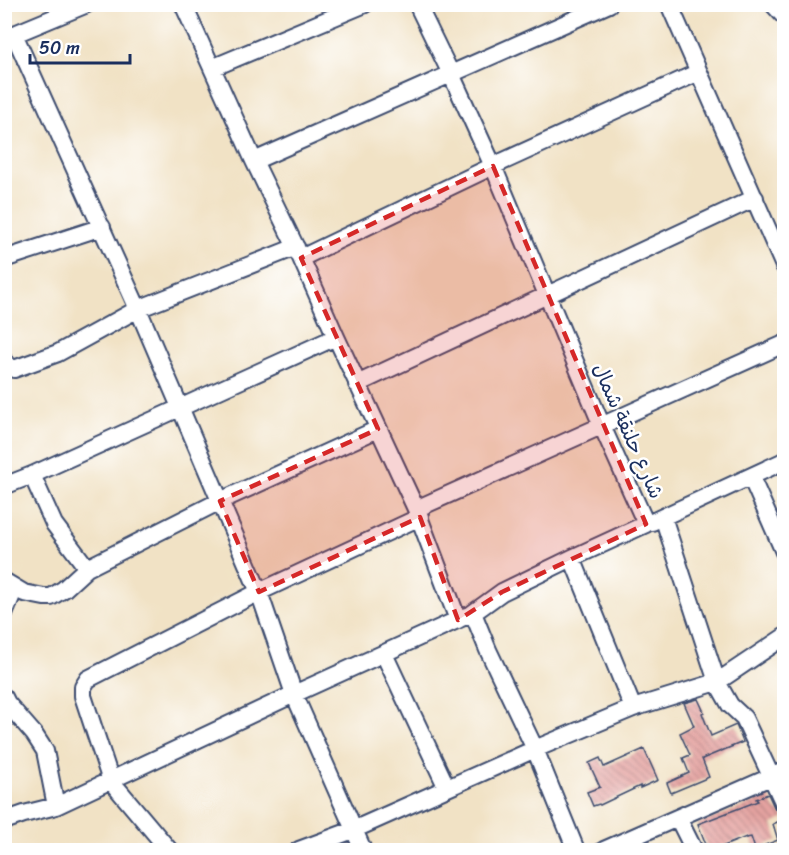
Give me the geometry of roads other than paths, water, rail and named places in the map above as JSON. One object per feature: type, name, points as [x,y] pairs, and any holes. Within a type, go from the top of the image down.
[{"type":"street","points":[[87,4],[9,36],[102,227],[138,309],[260,592],[294,694],[363,850]]},
{"type":"street","points":[[183,4],[465,617],[488,650],[535,749],[576,850]]},
{"type":"street","points":[[212,68],[365,4]]},
{"type":"street","name":"شارع حلنقة شمال","points":[[4,821],[56,806],[111,781],[294,694],[465,617],[502,592],[646,524],[602,426],[494,166],[417,4]]},
{"type":"street","points":[[254,161],[609,4]]},
{"type":"street","points":[[669,4],[784,266]]},
{"type":"street","points":[[773,4],[784,16]]},
{"type":"street","points":[[4,361],[14,369],[58,352],[138,309],[298,252],[494,166],[699,72]]},
{"type":"street","points":[[357,384],[755,198]]},
{"type":"street","points":[[4,259],[102,227]]},
{"type":"street","points":[[4,486],[336,337]]},
{"type":"street","points":[[169,850],[111,781],[83,696],[83,687],[88,679],[418,513],[602,426],[784,344]]},
{"type":"street","points":[[4,614],[10,585],[24,593],[51,597],[64,589],[87,568],[220,501],[378,429]]},
{"type":"street","points":[[646,524],[784,461]]},
{"type":"street","points":[[32,475],[54,524],[87,568]]},
{"type":"street","points":[[751,477],[784,552]]},
{"type":"street","points":[[663,518],[717,682],[730,705],[744,718],[778,774],[784,804]]},
{"type":"street","points":[[572,558],[633,708]]},
{"type":"street","points":[[299,850],[353,830],[633,708],[717,682],[784,637]]},
{"type":"street","points":[[384,654],[447,788]]},
{"type":"street","points":[[4,697],[45,751],[56,806]]},
{"type":"street","points":[[604,850],[778,774]]},
{"type":"street","points":[[678,818],[694,850]]}]
